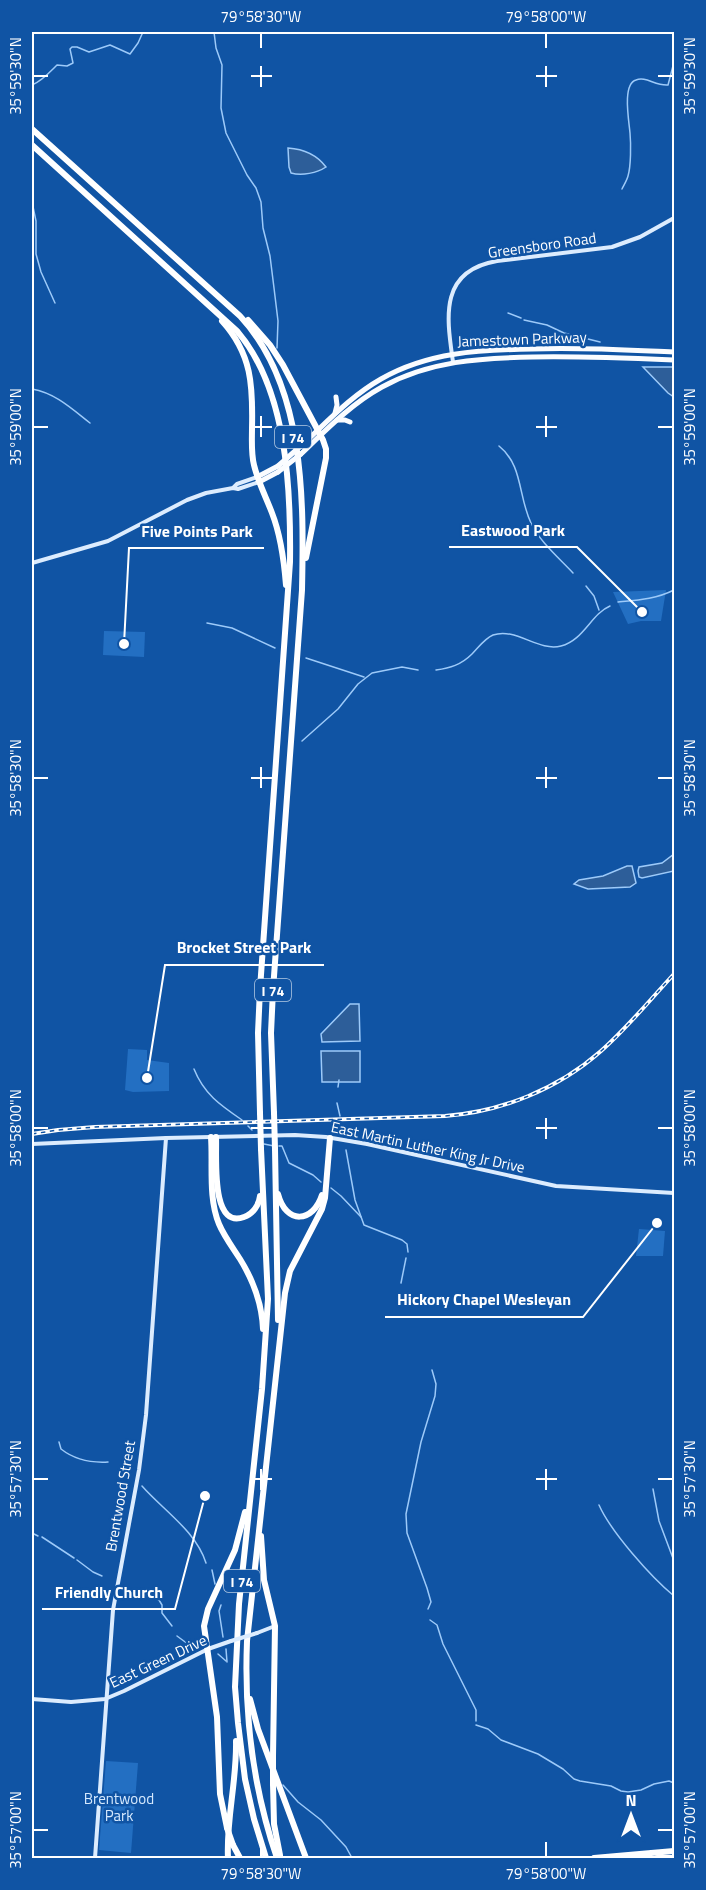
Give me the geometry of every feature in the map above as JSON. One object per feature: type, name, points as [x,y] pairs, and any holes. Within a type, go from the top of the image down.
[{"type":"highway","name":"I 74","points":[[32,129],[246,323],[263,345],[276,370],[285,396],[294,437],[300,492],[302,590],[271,1033],[279,1341],[246,1660],[253,1764],[264,1816],[279,1858]]},
{"type":"highway","name":"I 74","points":[[32,145],[225,318],[243,338],[257,359],[271,391],[279,426],[288,493],[290,562],[258,1033],[268,1299],[238,1621],[236,1687],[245,1779],[266,1858]]},
{"type":"highway","points":[[193,289],[231,331],[247,362],[253,398],[252,455],[258,480],[272,511],[281,544],[287,603]]},
{"type":"highway","points":[[226,304],[251,323],[270,345],[325,446],[326,455],[309,539],[302,590]]},
{"type":"highway","points":[[214,1137],[219,1196],[225,1214],[238,1219],[254,1211],[259,1201],[262,1180]]},
{"type":"highway","points":[[214,1137],[216,1217],[255,1289],[261,1314],[262,1342],[265,1350]]},
{"type":"highway","points":[[276,1179],[279,1198],[284,1208],[295,1216],[303,1217],[310,1214],[318,1207],[322,1195],[328,1138]]},
{"type":"highway","points":[[279,1341],[290,1271],[322,1209],[325,1198],[328,1138]]},
{"type":"highway","points":[[240,1858],[227,1828],[220,1794],[219,1737],[204,1631],[206,1616],[235,1550],[244,1519],[248,1487],[252,1476]]},
{"type":"highway","points":[[262,1494],[264,1503],[261,1531],[262,1560],[275,1626],[273,1784],[274,1824],[279,1858]]},
{"type":"highway","points":[[246,1660],[253,1712],[306,1858]]},
{"type":"highway","points":[[228,1858],[236,1762],[234,1695],[236,1687]]},
{"type":"highway","points":[[594,1858],[675,1851]]},
{"type":"highway","points":[[657,1858],[675,1858]]},
{"type":"main road","name":"Greensboro Road","points":[[453,362],[448,318],[450,301],[457,285],[471,270],[497,261],[615,246],[640,237],[675,218]]},
{"type":"main road","name":"Jamestown Parkway","points":[[32,563],[108,541],[193,497],[258,480],[278,469],[304,447],[336,417],[349,401],[372,385],[423,361],[452,354],[487,350],[550,348],[675,352]]},
{"type":"main road","name":"Jamestown Parkway","points":[[336,417],[392,382],[425,369],[453,362],[487,358],[561,356],[675,360]]},
{"type":"main road","points":[[349,401],[342,401],[336,397],[336,417],[350,422]]},
{"type":"main road","name":"East Martin Luther King Jr Drive","points":[[32,1144],[166,1137],[295,1135],[367,1144],[556,1186],[675,1193]]},
{"type":"main road","name":"Brentwood Street","points":[[95,1858],[113,1610],[137,1480],[146,1415],[166,1137]]},
{"type":"main road","name":"East Green Drive","points":[[32,1699],[71,1702],[105,1698],[124,1691],[208,1649],[275,1626]]},
{"type":"green space","points":[[666,590],[661,621],[641,621],[628,624],[613,592]]},
{"type":"green space","points":[[104,631],[145,632],[144,657],[103,655]]},
{"type":"green space","points":[[128,1049],[147,1050],[147,1060],[169,1063],[169,1091],[133,1092],[125,1090]]},
{"type":"green space","points":[[639,1229],[665,1231],[663,1256],[636,1256]]},
{"type":"green space","name":"Brentwood Park","points":[[106,1761],[138,1763],[131,1853],[99,1850]]},
{"type":"shaded area","points":[[288,148],[309,153],[326,167],[309,173],[291,173]]},
{"type":"shaded area","points":[[643,367],[674,367],[674,397],[668,393]]},
{"type":"shaded area","points":[[674,854],[674,871],[639,877],[639,867],[662,863]]},
{"type":"shaded area","points":[[632,866],[636,883],[630,887],[588,889],[574,884],[579,880],[603,876]]},
{"type":"shaded area","points":[[350,1004],[359,1004],[360,1041],[322,1042],[321,1034]]},
{"type":"shaded area","points":[[321,1051],[360,1051],[360,1082],[322,1082]]},
{"type":"waterway","points":[[32,85],[57,65],[67,66],[73,63],[70,49],[72,47],[89,52],[110,45],[130,54],[143,32]]},
{"type":"waterway","points":[[214,32],[216,48],[222,65],[221,108],[226,133],[256,188],[261,202],[278,321],[277,348]]},
{"type":"waterway","points":[[622,189],[628,176],[630,161],[627,104],[629,88],[632,83],[640,79],[668,85],[674,62]]},
{"type":"waterway","points":[[32,202],[36,221],[36,254],[41,272],[55,303]]},
{"type":"waterway","points":[[508,313],[521,318]]},
{"type":"waterway","points":[[524,320],[600,342]]},
{"type":"waterway","points":[[32,389],[55,398],[90,423]]},
{"type":"waterway","points":[[499,446],[512,462],[527,513],[539,537],[573,573]]},
{"type":"waterway","points":[[586,586],[594,596],[599,610]]},
{"type":"waterway","points":[[618,602],[640,600],[674,590]]},
{"type":"waterway","points":[[436,670],[464,661],[484,641],[493,635],[502,633],[544,646],[561,646],[576,638],[603,610],[610,606]]},
{"type":"waterway","points":[[207,623],[232,628],[275,648]]},
{"type":"waterway","points":[[306,658],[364,677]]},
{"type":"waterway","points":[[302,741],[338,709],[358,684],[372,673],[402,667],[418,670]]},
{"type":"waterway","points":[[194,1069],[198,1078],[214,1098],[242,1120]]},
{"type":"waterway","points":[[338,1087],[339,1080]]},
{"type":"waterway","points":[[337,1103],[340,1116]]},
{"type":"waterway","points":[[341,1123],[342,1133]]},
{"type":"waterway","points":[[248,1126],[252,1130]]},
{"type":"waterway","points":[[264,1144],[274,1146]]},
{"type":"waterway","points":[[279,1146],[282,1146],[289,1163],[313,1175],[321,1182]]},
{"type":"waterway","points":[[346,1150],[355,1200],[364,1225],[402,1240],[407,1244],[408,1252]]},
{"type":"waterway","points":[[331,1188],[361,1217]]},
{"type":"waterway","points":[[401,1283],[406,1258]]},
{"type":"waterway","points":[[428,1609],[431,1602],[407,1533],[406,1514],[421,1442],[435,1396],[436,1384],[432,1370]]},
{"type":"waterway","points":[[59,1442],[61,1449],[78,1458],[108,1462]]},
{"type":"waterway","points":[[142,1486],[187,1531],[201,1551],[206,1563]]},
{"type":"waterway","points":[[653,1489],[659,1521],[674,1561]]},
{"type":"waterway","points":[[599,1505],[632,1554],[674,1596]]},
{"type":"waterway","points":[[32,1533],[38,1536]]},
{"type":"waterway","points":[[42,1537],[74,1558]]},
{"type":"waterway","points":[[77,1560],[102,1576]]},
{"type":"waterway","points":[[212,1570],[215,1584]]},
{"type":"waterway","points":[[122,1590],[149,1595],[159,1600],[162,1613],[172,1626]]},
{"type":"waterway","points":[[221,1605],[219,1611],[223,1637]]},
{"type":"waterway","points":[[430,1620],[437,1625],[443,1644],[476,1710],[476,1721]]},
{"type":"waterway","points":[[177,1636],[197,1648]]},
{"type":"waterway","points":[[226,1649],[227,1662]]},
{"type":"waterway","points":[[218,1654],[226,1661]]},
{"type":"waterway","points":[[476,1725],[488,1729],[501,1740],[538,1754],[580,1781],[611,1786],[628,1792],[669,1781],[674,1783]]},
{"type":"waterway","points":[[283,1785],[298,1802],[321,1820],[346,1847],[352,1858]]},
{"type":"railway","points":[[32,1134],[95,1127],[445,1116],[487,1110],[548,1087],[584,1065],[620,1033],[674,974]]},
{"type":"place","name":"Eastwood Park","points":[[642,612]]},
{"type":"place","name":"Five Points Park","points":[[124,644]]},
{"type":"place","name":"Brocket Street Park","points":[[147,1078]]},
{"type":"place","name":"Hickory Chapel Wesleyan","points":[[657,1223]]},
{"type":"place","name":"Friendly Church","points":[[205,1496]]}]
